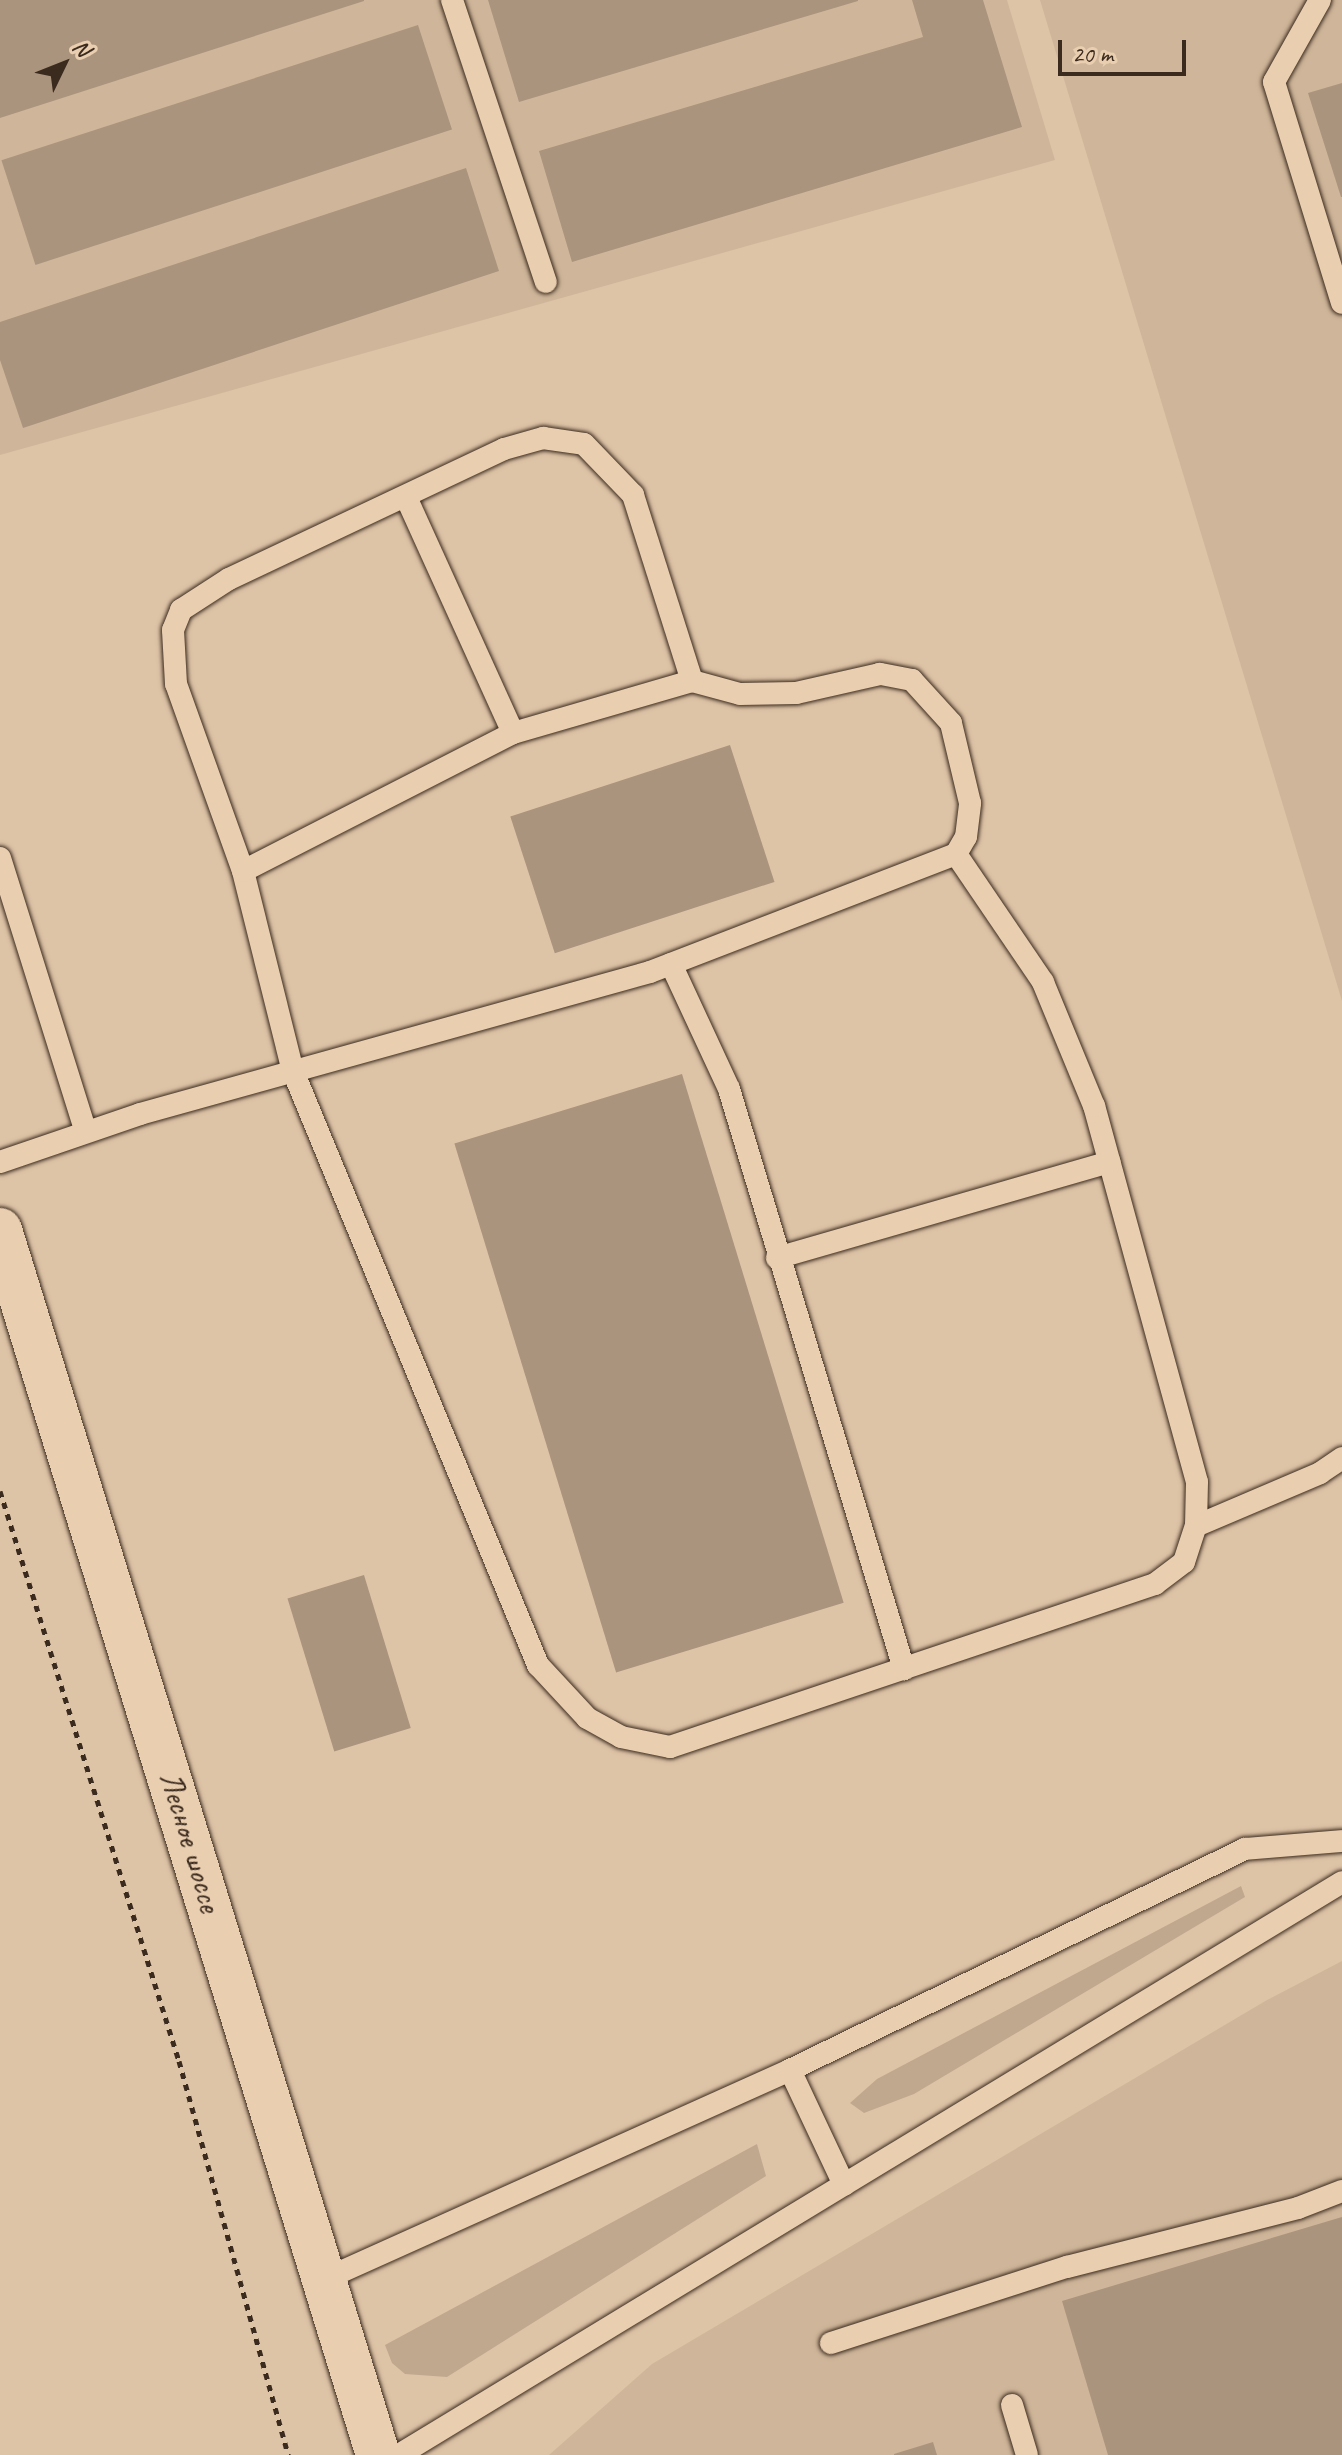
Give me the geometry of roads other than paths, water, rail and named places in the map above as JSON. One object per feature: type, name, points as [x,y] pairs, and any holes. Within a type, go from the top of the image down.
[{"type":"street","name":"Лесное шоссе","points":[[0,1230],[378,2455]]},
{"type":"lane","points":[[452,0],[546,282]]},
{"type":"lane","points":[[1320,0],[1274,82],[1342,303]]},
{"type":"lane","points":[[692,681],[633,495],[584,444],[543,438],[504,449],[229,579],[181,610],[173,630],[176,684],[243,871],[293,1071],[538,1665],[587,1718],[621,1737],[670,1747],[1155,1584],[1184,1562],[1196,1526],[1197,1482],[1109,1162],[1063,1021],[1018,938],[956,854]]},
{"type":"lane","points":[[406,497],[513,733]]},
{"type":"lane","points":[[0,1162],[86,1132],[671,964],[956,854],[966,837],[970,803],[951,723],[912,680],[880,674],[796,693],[740,694],[692,681],[513,733],[243,871]]},
{"type":"lane","points":[[0,858],[86,1132]]},
{"type":"lane","points":[[671,964],[729,1089],[777,1258],[904,1669]]},
{"type":"lane","points":[[777,1258],[1109,1162]]},
{"type":"lane","points":[[1196,1526],[1320,1473],[1342,1458]]},
{"type":"lane","points":[[325,2279],[790,2070],[1245,1849],[1342,1841]]},
{"type":"lane","points":[[399,2455],[1342,1882]]},
{"type":"lane","points":[[790,2070],[844,2185]]},
{"type":"lane","points":[[831,2343],[1067,2267],[1298,2208],[1342,2191]]},
{"type":"lane","points":[[1012,2405],[1027,2455]]}]
